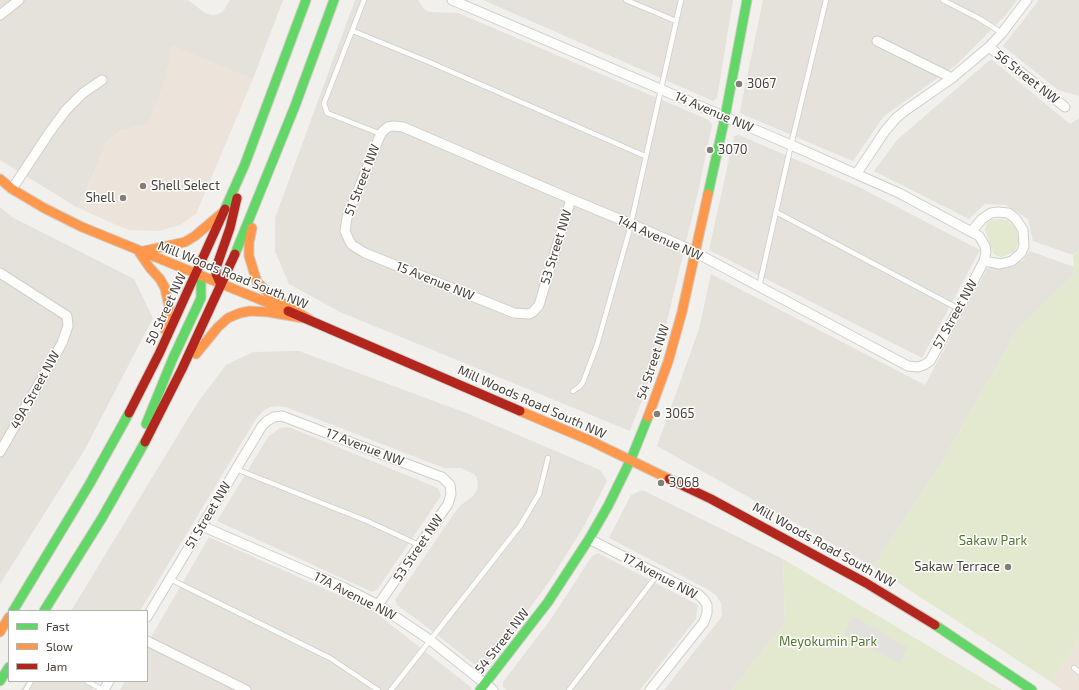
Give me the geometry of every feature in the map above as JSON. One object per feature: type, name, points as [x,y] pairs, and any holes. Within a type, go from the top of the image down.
[{"type":"main road","name":"50 Street NW","points":[[14,610],[117,436],[159,354],[245,164],[306,0]]},
{"type":"main road","points":[[45,610],[102,518],[145,443],[182,369],[221,285],[266,178],[295,106],[334,0]]},
{"type":"main road","name":"54 Street NW","points":[[486,688],[548,602],[589,539],[608,506],[631,460],[658,391],[682,312],[696,252],[725,117],[747,0]]},
{"type":"main road","points":[[221,285],[216,274],[216,268],[230,228],[245,164]]},
{"type":"main road","points":[[266,178],[250,234],[248,250],[250,264],[258,282],[269,294],[310,320]]},
{"type":"main road","name":"Mill Woods Road South NW","points":[[0,179],[12,189],[57,215],[82,227],[139,252],[310,320],[631,460],[744,516],[866,583],[922,616],[1032,690]]},
{"type":"main road","points":[[159,354],[169,306],[167,295],[163,284],[139,252],[174,246],[185,242],[195,236],[225,211]]},
{"type":"main road","points":[[145,443],[146,422],[201,298],[201,282],[196,275]]},
{"type":"main road","points":[[182,369],[218,327],[228,318],[240,312],[250,310],[268,312],[310,320]]},
{"type":"main road","points":[[0,632],[8,619]]},
{"type":"main road","points":[[0,682],[8,669]]},
{"type":"street","points":[[0,15],[18,0]]},
{"type":"street","name":"14 Avenue NW","points":[[452,0],[857,174],[899,193],[976,234]]},
{"type":"street","name":"56 Street NW","points":[[857,174],[884,131],[896,118],[952,78],[989,47],[1002,33],[1027,0]]},
{"type":"street","points":[[877,41],[952,78]]},
{"type":"street","name":"56 Street NW","points":[[989,47],[1065,107]]},
{"type":"street","points":[[12,189],[66,110],[83,92],[102,80]]},
{"type":"street","name":"14A Avenue NW","points":[[388,127],[394,126],[403,128],[696,252],[908,366],[918,367],[924,365]]},
{"type":"street","name":"51 Street NW","points":[[347,236],[345,225],[347,218],[381,134],[388,127]]},
{"type":"street","name":"53 Street NW","points":[[529,314],[533,312],[538,305],[571,199]]},
{"type":"street","points":[[991,213],[1008,213],[1015,218],[1023,230],[1024,241],[1018,256],[1012,261],[995,263],[984,260],[985,249],[976,234],[982,219],[991,213]]},
{"type":"street","name":"15 Avenue NW","points":[[347,236],[352,245],[365,253],[514,313],[529,314]]},
{"type":"street","name":"57 Street NW","points":[[924,365],[930,361],[959,310],[984,260]]},
{"type":"street","name":"49A Street NW","points":[[0,273],[67,316],[68,326],[62,343],[0,452]]},
{"type":"street","name":"17 Avenue NW","points":[[274,417],[282,416],[289,418],[436,474],[447,481],[451,488]]},
{"type":"street","name":"51 Street NW","points":[[148,615],[262,426],[274,417]]},
{"type":"street","name":"53 Street NW","points":[[378,605],[448,504],[451,488]]},
{"type":"street","name":"17A Avenue NW","points":[[202,526],[345,588],[378,605],[430,640],[486,688]]},
{"type":"street","name":"17 Avenue NW","points":[[589,539],[699,595],[707,605],[707,613],[704,622],[650,690]]},
{"type":"street","points":[[148,642],[246,690]]},
{"type":"lane","points":[[364,0],[324,103],[327,113],[381,134]]},
{"type":"lane","points":[[626,0],[676,21]]},
{"type":"lane","points":[[574,392],[583,382],[597,345],[631,224],[680,0]]},
{"type":"lane","points":[[759,287],[826,0]]},
{"type":"lane","points":[[943,0],[980,19],[1002,33]]},
{"type":"lane","points":[[353,31],[429,62],[645,156]]},
{"type":"lane","points":[[776,212],[959,310]]},
{"type":"lane","points":[[390,690],[520,526],[539,494],[548,458]]},
{"type":"lane","points":[[236,469],[420,545]]},
{"type":"lane","points":[[569,690],[658,574]]},
{"type":"lane","points":[[170,579],[330,658],[378,690]]},
{"type":"lane","points":[[1074,668],[1079,672]]},
{"type":"lane","points":[[89,682],[103,690]]},
{"type":"shaded area","points":[[0,0],[188,0],[205,13],[212,15],[219,14],[224,10],[230,0],[283,0],[253,79],[172,46],[164,84],[149,124],[122,130],[108,140],[78,208],[0,160]]},
{"type":"shaded area","points":[[355,0],[418,0],[424,9],[429,12],[458,13],[709,120],[712,125],[699,188],[658,359],[630,431],[340,312],[289,284],[275,251],[275,218]]},
{"type":"shaded area","points":[[483,0],[733,0],[717,98],[713,101]]},
{"type":"shaded area","points":[[763,0],[1017,0],[1005,16],[956,65],[884,116],[853,161],[742,114],[740,111]]},
{"type":"shaded area","points":[[1039,0],[1079,0],[1079,96],[1058,90],[1003,46]]},
{"type":"shaded area","points":[[172,45],[253,79],[196,214],[180,225],[159,231],[128,230],[78,208],[108,140],[122,130],[149,124],[164,84]]},
{"type":"shaded area","points":[[991,59],[1070,124],[1079,118],[1079,250],[1073,255],[1033,241],[1028,219],[1006,205],[985,204],[969,219],[874,171],[897,140]]},
{"type":"shaded area","points":[[739,135],[857,186],[980,250],[922,358],[709,250],[734,136]]},
{"type":"shaded area","points":[[0,207],[12,217],[134,279],[153,318],[84,451],[0,584]]},
{"type":"shaded area","points":[[1030,251],[1074,267],[1073,276],[1018,329],[945,457],[874,567],[657,446],[699,329],[711,274],[925,385],[987,269],[1022,261]]},
{"type":"shaded area","points":[[299,351],[469,414],[600,470],[607,481],[584,526],[551,579],[516,627],[484,667],[479,668],[397,605],[395,600],[455,512],[461,505],[473,496],[477,490],[477,478],[474,474],[461,468],[444,468],[286,407],[270,407],[262,412],[256,419],[141,610],[72,610],[198,402],[226,365],[253,352]]},
{"type":"shaded area","points":[[289,427],[438,488],[441,496],[377,590],[372,592],[217,521],[268,437],[280,428]]},
{"type":"shaded area","points":[[642,490],[783,559],[785,622],[732,690],[664,690],[720,619],[722,615],[721,603],[716,595],[707,589],[609,538],[631,495]]},
{"type":"shaded area","points":[[209,537],[372,610],[472,688],[470,690],[120,690],[124,682],[148,682],[148,642]]},
{"type":"shaded area","points":[[598,553],[698,605],[696,619],[640,690],[507,690],[503,687],[503,682],[551,619],[592,556]]},
{"type":"shaded area","points":[[855,617],[908,648],[899,663],[844,634],[851,620]]},
{"type":"shaded area","points":[[1079,639],[1079,690],[1062,690],[1051,682]]},
{"type":"shaded area","points":[[26,682],[97,682],[92,690],[21,690]]},
{"type":"green space","points":[[999,219],[1007,220],[1012,224],[1016,229],[1019,239],[1014,252],[1002,257],[993,253],[985,230],[988,222]]},
{"type":"green space","name":"Sakaw Park","points":[[1079,250],[1079,639],[1051,682],[874,567],[945,457],[1018,329],[1073,276],[1073,255]]},
{"type":"green space","name":"Meyokumin Park","points":[[783,559],[1002,690],[732,690],[785,622]]},
{"type":"traffic: fast","points":[[225,209],[245,164],[306,0]]},
{"type":"traffic: fast","points":[[235,254],[295,106],[334,0]]},
{"type":"traffic: fast","points":[[708,194],[725,117],[747,0]]},
{"type":"traffic: fast","points":[[146,424],[173,358],[201,298],[201,282],[196,275]]},
{"type":"traffic: fast","points":[[14,610],[89,485],[129,413]]},
{"type":"traffic: fast","points":[[480,690],[548,602],[589,539],[608,506],[631,459],[648,417]]},
{"type":"traffic: fast","points":[[45,610],[102,518],[145,442]]},
{"type":"traffic: fast","points":[[935,625],[1032,690]]},
{"type":"traffic: fast","points":[[0,681],[8,669]]},
{"type":"traffic: slow","points":[[0,179],[12,189],[44,208],[82,227],[288,311]]},
{"type":"traffic: slow","points":[[648,417],[668,362],[682,312],[708,194]]},
{"type":"traffic: slow","points":[[165,330],[169,306],[165,288],[160,279],[139,252],[185,242],[195,236],[222,213]]},
{"type":"traffic: slow","points":[[252,228],[249,242],[249,256],[257,282],[269,294],[310,320]]},
{"type":"traffic: slow","points":[[196,354],[218,327],[228,318],[240,313],[250,311],[268,312],[303,318]]},
{"type":"traffic: slow","points":[[520,411],[591,441],[669,479]]},
{"type":"traffic: slow","points":[[0,632],[8,619]]},
{"type":"traffic: jam","points":[[221,285],[216,274],[216,268],[230,228],[237,198]]},
{"type":"traffic: jam","points":[[129,413],[159,354],[225,209]]},
{"type":"traffic: jam","points":[[145,442],[182,369],[235,254]]},
{"type":"traffic: jam","points":[[288,311],[520,411]]},
{"type":"traffic: jam","points":[[669,479],[711,499],[866,583],[935,625]]},
{"type":"place","name":"3067","points":[[739,84]]},
{"type":"place","name":"3070","points":[[710,150]]},
{"type":"place","name":"Shell Select","points":[[143,186]]},
{"type":"place","name":"Shell","points":[[123,198]]},
{"type":"place","name":"3065","points":[[657,414]]},
{"type":"place","name":"3068","points":[[661,483]]},
{"type":"place","name":"Sakaw Terrace","points":[[1008,567]]}]
